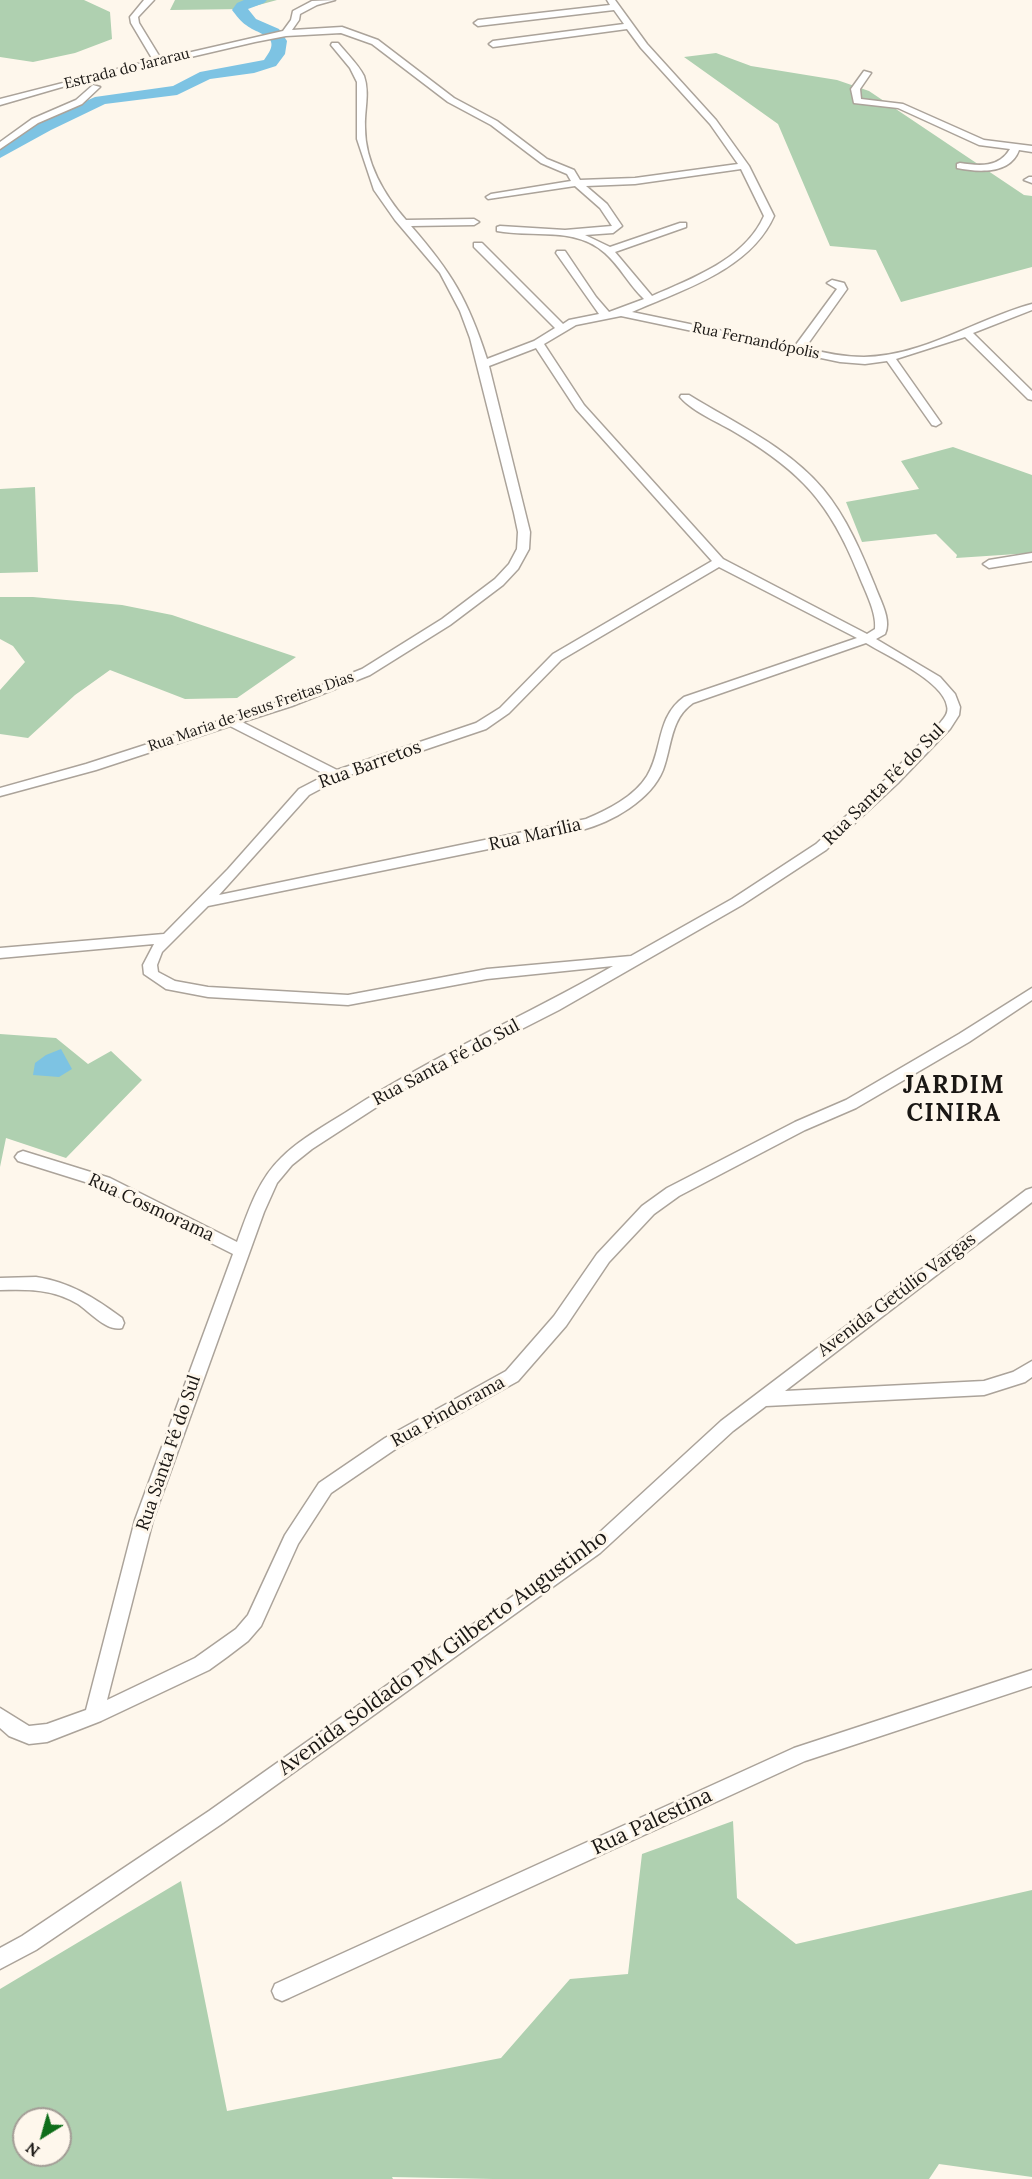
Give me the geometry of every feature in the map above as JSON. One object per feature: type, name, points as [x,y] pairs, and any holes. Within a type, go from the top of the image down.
[{"type":"street","points":[[150,0],[134,17],[135,23],[159,61]]},
{"type":"street","points":[[282,34],[295,20],[296,13],[315,3],[331,0]]},
{"type":"street","points":[[478,23],[614,4],[644,46],[712,122],[744,166],[769,216],[760,236],[735,258],[702,276],[621,313]]},
{"type":"street","points":[[493,44],[629,26]]},
{"type":"street","name":"Estrada do Jararau","points":[[0,102],[111,72],[255,39],[282,34],[342,30],[375,42],[451,100],[494,123],[544,161],[571,172],[578,183],[604,206],[617,226],[613,230],[564,233]]},
{"type":"street","name":"Rua Maria de Jesus Freitas Dias","points":[[0,792],[91,767],[288,703],[366,672],[466,608],[499,582],[514,566],[523,549],[524,532],[482,365],[453,285],[440,265],[386,201],[373,178],[360,129],[361,81],[357,72],[335,45]]},
{"type":"street","points":[[0,146],[12,140],[35,122],[79,102],[103,83],[111,72]]},
{"type":"street","points":[[867,73],[855,89],[857,101],[900,106],[982,143],[1032,149]]},
{"type":"street","points":[[60,85],[96,87]]},
{"type":"street","points":[[960,166],[987,171],[993,169],[1014,153],[1015,147]]},
{"type":"street","points":[[491,197],[578,183],[635,181],[744,166]]},
{"type":"street","points":[[405,223],[474,222]]},
{"type":"street","points":[[609,251],[683,225]]},
{"type":"street","points":[[500,229],[564,233],[597,241],[609,251],[638,288],[651,300]]},
{"type":"street","points":[[478,245],[561,328]]},
{"type":"street","points":[[561,253],[606,315]]},
{"type":"street","points":[[798,350],[842,289],[840,285],[832,283]]},
{"type":"street","name":"Rua Fernandópolis","points":[[482,365],[538,344],[573,322],[621,313],[859,362],[890,358],[1032,307]]},
{"type":"street","points":[[966,332],[1032,397]]},
{"type":"street","points":[[538,344],[580,407],[719,562]]},
{"type":"street","points":[[890,358],[936,423]]},
{"type":"street","points":[[685,397],[765,447],[819,490],[851,545],[882,622],[881,631],[867,639]]},
{"type":"street","points":[[989,564],[1032,557]]},
{"type":"street","name":"Rua Santa Fé do Sul","points":[[94,1715],[144,1520],[256,1212],[271,1180],[287,1161],[307,1145],[401,1083],[554,1006],[633,959],[737,902],[821,847],[856,817],[953,715],[954,707],[949,694],[936,680],[867,639],[719,562]]},
{"type":"street","name":"Rua Barretos","points":[[633,959],[487,974],[348,1000],[208,992],[171,985],[159,980],[152,974],[150,965],[156,950],[304,792],[336,775],[481,726],[498,717],[512,706],[546,666],[557,657],[719,562]]},
{"type":"street","name":"Rua Marília","points":[[203,902],[272,890],[582,826],[602,818],[644,788],[657,766],[675,712],[693,697],[867,639]]},
{"type":"street","points":[[230,721],[336,775]]},
{"type":"street","points":[[0,953],[167,938]]},
{"type":"street","name":"Rua Pindorama","points":[[0,1716],[16,1730],[29,1735],[47,1732],[94,1715],[202,1664],[242,1635],[255,1620],[291,1540],[325,1488],[391,1443],[512,1376],[560,1321],[603,1258],[648,1210],[673,1192],[800,1126],[851,1104],[964,1038],[1032,993]]},
{"type":"street","name":"Rua Cosmorama","points":[[23,1157],[104,1182],[243,1252]]},
{"type":"street","name":"Avenida Getúlio Vargas","points":[[764,1399],[923,1274],[1032,1194]]},
{"type":"street","points":[[0,1284],[25,1282],[55,1284],[74,1292],[116,1323]]},
{"type":"street","points":[[764,1399],[984,1388],[1019,1377],[1032,1368]]},
{"type":"street","name":"Avenida Soldado PM Gilberto Augustinho","points":[[0,1959],[29,1943],[216,1817],[594,1548],[727,1426],[764,1399]]},
{"type":"street","name":"Rua Palestina","points":[[282,1991],[801,1754],[1032,1678]]},
{"type":"green space","points":[[0,0],[84,0],[110,12],[112,39],[75,53],[33,62],[0,57]]},
{"type":"green space","points":[[175,0],[277,0],[244,9],[170,10]]},
{"type":"green space","points":[[716,53],[751,66],[837,80],[869,91],[1024,195],[1032,196],[1032,267],[901,302],[876,250],[830,246],[778,124],[684,57]]},
{"type":"green space","points":[[953,447],[1032,475],[1032,553],[956,558],[957,555],[936,534],[862,542],[846,502],[919,489],[901,461]]},
{"type":"green space","points":[[35,487],[38,572],[0,573],[0,489]]},
{"type":"green space","points":[[0,597],[33,597],[122,605],[172,615],[296,657],[237,698],[185,699],[110,670],[75,695],[28,738],[0,734],[0,690],[25,662],[13,646],[0,639]]},
{"type":"green space","points":[[0,1034],[56,1038],[88,1064],[111,1051],[142,1080],[66,1158],[6,1138],[0,1167]]},
{"type":"green space","points":[[733,1821],[737,1898],[796,1944],[1032,1890],[1032,2177],[939,2164],[929,2179],[392,2177],[393,2179],[0,2179],[0,1989],[181,1881],[227,2111],[501,2058],[570,1979],[628,1974],[642,1854]]},
{"type":"water","points":[[61,1049],[72,1069],[59,1077],[33,1075],[35,1063],[46,1055]]},
{"type":"waterway","points":[[0,153],[45,126],[101,100],[177,90],[206,75],[254,68],[270,63],[277,54],[279,41],[274,32],[251,22],[240,10],[242,6],[259,0]]},
{"type":"district","name":"JARDIM CINIRA","points":[[954,1100]]}]
